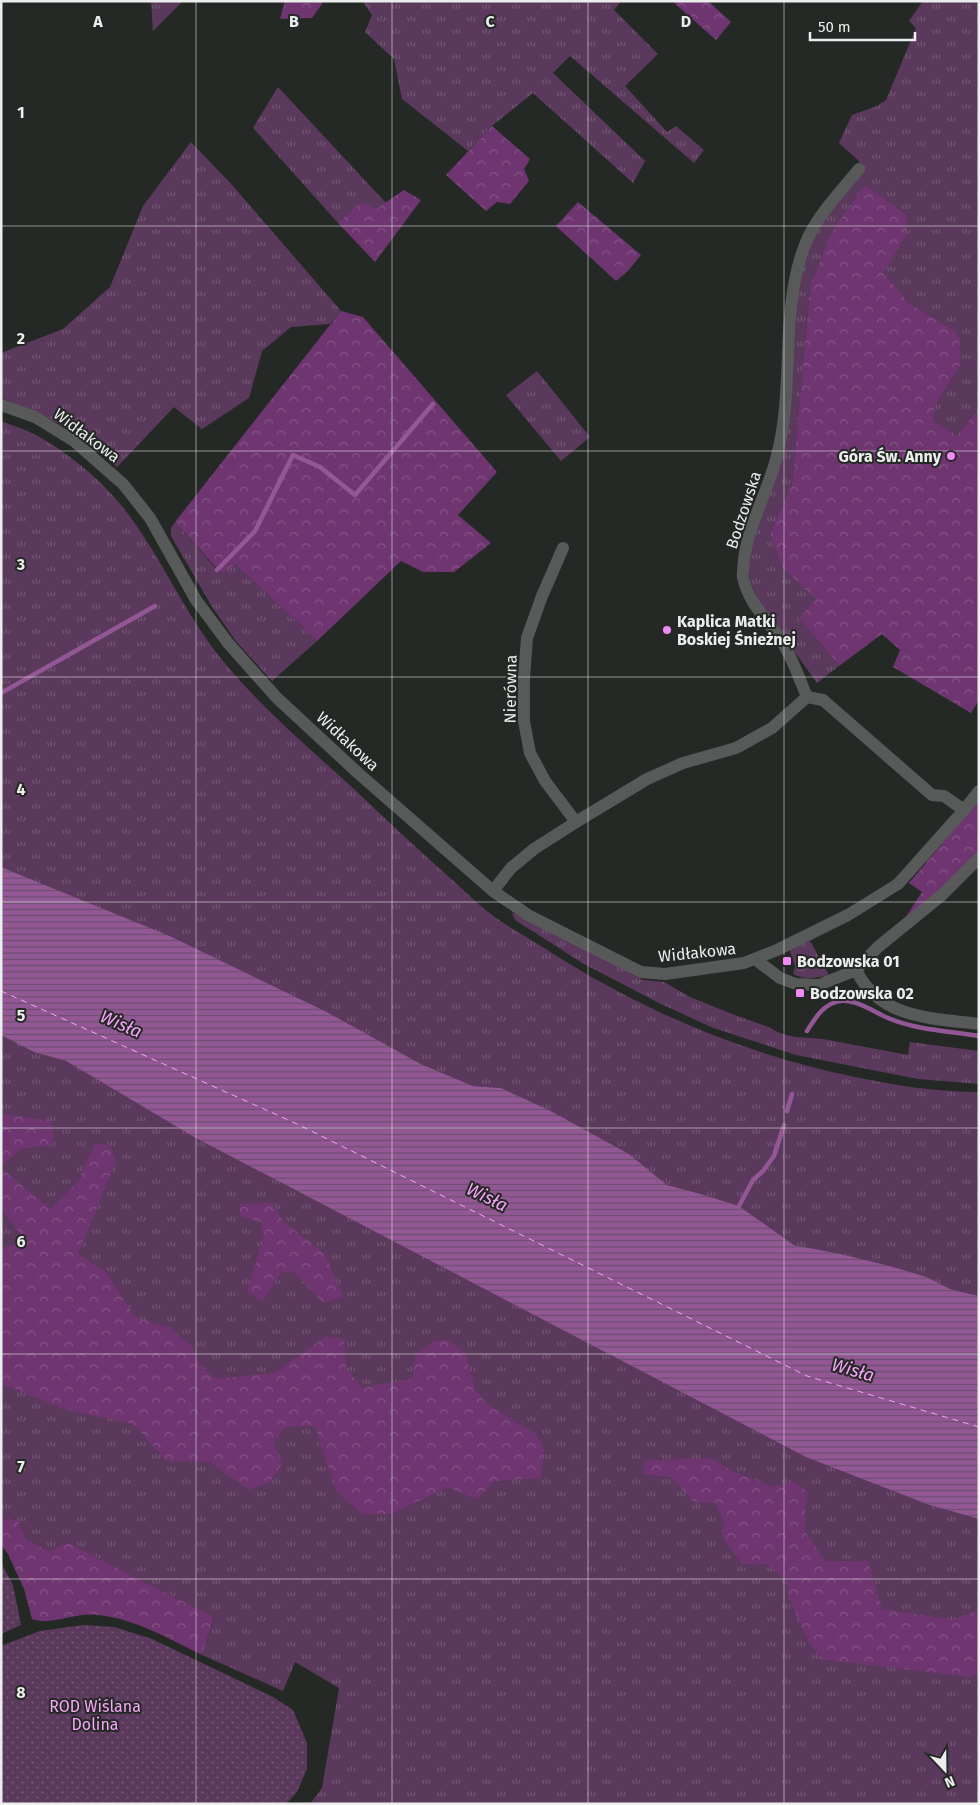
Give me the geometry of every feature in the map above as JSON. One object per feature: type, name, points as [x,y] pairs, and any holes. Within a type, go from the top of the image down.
[{"type":"street","name":"Bodzowska","points":[[807,697],[782,642],[750,598],[742,576],[747,543],[756,514],[769,484],[777,456],[786,395],[794,283],[802,252],[819,218],[859,169]]},
{"type":"street","name":"Widłakowa","points":[[1,405],[35,417],[74,442],[123,484],[150,518],[196,600],[228,643],[277,698],[358,773],[494,891],[528,915],[641,972],[666,974],[732,966],[755,959],[848,915],[898,884],[979,791]]},
{"type":"street","name":"Nierówna","points":[[563,548],[542,596],[528,638],[524,678],[524,721],[530,753],[545,781],[576,822]]},
{"type":"street","points":[[494,891],[511,868],[534,849],[576,822],[648,779],[683,764],[736,748],[772,728],[807,697],[823,700],[932,795],[944,796],[964,810]]},
{"type":"street","name":"Widłakowa","points":[[755,959],[780,978],[803,985],[819,985],[856,970],[878,947],[942,895],[979,858]]},
{"type":"street","points":[[856,970],[863,984],[876,997],[897,1008],[918,1017],[979,1024]]},
{"type":"green space","points":[[151,1],[183,1],[153,31]]},
{"type":"green space","points":[[285,1],[324,1],[312,18],[280,19]]},
{"type":"green space","points":[[621,1],[614,10],[658,54],[625,86],[667,132],[676,126],[704,150],[694,163],[570,56],[553,73],[645,161],[633,183],[533,93],[492,126],[468,151],[402,99],[394,59],[365,32],[372,15],[363,2]]},
{"type":"green space","points":[[672,1],[708,1],[731,22],[716,40]]},
{"type":"green space","points":[[923,1],[979,1],[979,408],[957,435],[932,421],[935,406],[961,364],[951,328],[909,303],[882,273],[906,236],[810,288],[792,484],[770,533],[782,567],[817,599],[799,618],[839,666],[817,683],[761,605],[750,582],[748,565],[753,539],[779,465],[798,285],[813,236],[861,171],[859,161],[839,143],[852,115],[877,106],[886,100],[916,28],[909,21]]},
{"type":"green space","points":[[278,87],[386,203],[376,209],[361,202],[338,223],[253,128]]},
{"type":"green space","points":[[492,126],[530,159],[524,169],[529,181],[510,204],[497,202],[486,211],[446,175]]},
{"type":"green space","points":[[191,142],[233,186],[341,311],[330,324],[291,327],[262,351],[249,398],[202,429],[174,407],[117,467],[78,434],[37,412],[1,398],[1,353],[63,329],[110,287],[143,206]]},
{"type":"green space","points":[[865,185],[906,215],[906,236],[883,273],[909,303],[951,328],[959,337],[961,364],[935,406],[933,421],[957,435],[979,408],[979,700],[971,713],[893,667],[900,650],[882,634],[839,666],[799,618],[816,599],[782,567],[770,533],[792,484],[810,288],[830,235]]},
{"type":"green space","points":[[404,190],[421,200],[375,262],[338,223],[361,202],[376,209]]},
{"type":"green space","points":[[578,202],[641,255],[627,272],[616,281],[556,226]]},
{"type":"green space","points":[[341,311],[363,317],[497,472],[458,515],[491,543],[454,572],[423,572],[401,561],[317,641],[236,565],[221,573],[175,522]]},
{"type":"green space","points":[[537,371],[590,437],[561,461],[506,395]]},
{"type":"green space","points":[[1,421],[32,433],[48,442],[82,466],[103,485],[135,523],[206,638],[250,692],[486,911],[617,991],[691,1026],[730,1041],[769,1055],[850,1076],[930,1089],[979,1092],[979,1296],[950,1289],[927,1277],[890,1266],[794,1245],[739,1206],[667,1185],[629,1154],[549,1110],[501,1088],[473,1086],[421,1064],[327,1012],[170,936],[1,867]]},
{"type":"green space","points":[[175,522],[220,573],[236,565],[317,641],[272,681],[235,640],[211,605],[171,536],[171,528]]},
{"type":"green space","points":[[979,800],[979,851],[939,894],[902,923],[922,892],[909,883]]},
{"type":"green space","points":[[512,913],[523,915],[643,980],[664,982],[690,997],[783,1034],[823,1039],[908,1055],[910,1042],[979,1051],[979,1084],[918,1079],[796,1055],[711,1027],[659,1003],[584,964],[515,920]]},
{"type":"green space","points":[[809,941],[829,975],[811,978],[793,974],[795,966],[790,952],[791,949]]},
{"type":"green space","points":[[1,1031],[45,1055],[66,1061],[148,1109],[979,1518],[979,1804],[310,1804],[322,1788],[339,1688],[295,1662],[283,1691],[202,1655],[214,1617],[67,1542],[50,1551],[27,1540],[18,1520],[1,1518]]},
{"type":"green space","points":[[1,1114],[51,1121],[54,1145],[20,1149],[1,1167]]},
{"type":"green space","points":[[95,1144],[109,1144],[116,1161],[78,1254],[106,1272],[135,1317],[171,1328],[191,1346],[200,1365],[215,1379],[274,1373],[327,1336],[344,1339],[346,1368],[362,1388],[413,1378],[415,1355],[435,1341],[448,1340],[466,1354],[475,1389],[487,1404],[536,1434],[544,1450],[541,1478],[495,1481],[477,1499],[448,1487],[391,1514],[362,1514],[336,1490],[315,1426],[285,1427],[274,1442],[282,1464],[270,1482],[249,1490],[210,1462],[167,1461],[133,1424],[64,1409],[4,1385],[1,1386],[1,1248],[26,1241],[1,1209],[1,1168],[51,1209],[79,1180]]},
{"type":"green space","points":[[272,1203],[283,1221],[325,1254],[343,1297],[323,1303],[292,1270],[281,1273],[263,1301],[247,1291],[263,1240],[261,1222],[240,1216],[240,1204]]},
{"type":"green space","points":[[710,1458],[735,1472],[773,1487],[793,1481],[807,1491],[804,1530],[825,1561],[868,1561],[882,1609],[953,1620],[979,1610],[979,1673],[969,1677],[821,1659],[808,1640],[789,1599],[787,1583],[768,1564],[742,1564],[722,1536],[724,1521],[715,1503],[694,1502],[671,1477],[643,1474],[645,1461]]},
{"type":"green space","points":[[1,1518],[18,1520],[27,1540],[50,1551],[67,1542],[214,1617],[202,1655],[151,1630],[111,1617],[81,1615],[47,1621],[32,1619],[24,1589],[8,1554],[1,1545]]},
{"type":"green space","points":[[1,1563],[13,1585],[21,1625],[1,1634]]},
{"type":"green space","name":"ROD Wiślana Dolina","points":[[84,1625],[114,1627],[152,1639],[273,1697],[293,1710],[307,1743],[307,1769],[297,1792],[286,1804],[1,1804],[1,1646],[40,1631]]},
{"type":"water","name":"Wisła","points":[[1,867],[170,936],[327,1012],[421,1064],[473,1086],[501,1088],[549,1110],[629,1154],[667,1185],[739,1206],[794,1245],[890,1266],[927,1277],[950,1289],[979,1296],[979,1519],[927,1504],[806,1457],[196,1138],[66,1061],[34,1052],[1,1035]]},
{"type":"waterway","points":[[217,570],[255,531],[293,455],[320,467],[355,495],[433,404]]},
{"type":"waterway","points":[[1,693],[155,606]]},
{"type":"waterway","points":[[807,1031],[825,1008],[833,1003],[847,1001],[854,1002],[888,1018],[910,1025],[979,1036]]},
{"type":"waterway","points":[[787,1111],[792,1094]]},
{"type":"waterway","points":[[739,1206],[753,1180],[763,1171],[774,1156],[784,1125]]},
{"type":"ferry route","points":[[1,991],[295,1123],[807,1376],[979,1427]]},
{"type":"place","name":"Góra Św. Anny","points":[[951,456]]},
{"type":"place","name":"Kaplica Matki Boskiej Śnieżnej","points":[[667,630]]},
{"type":"place","name":"Bodzowska 01","points":[[787,961]]},
{"type":"place","name":"Bodzowska 02","points":[[800,993]]}]
